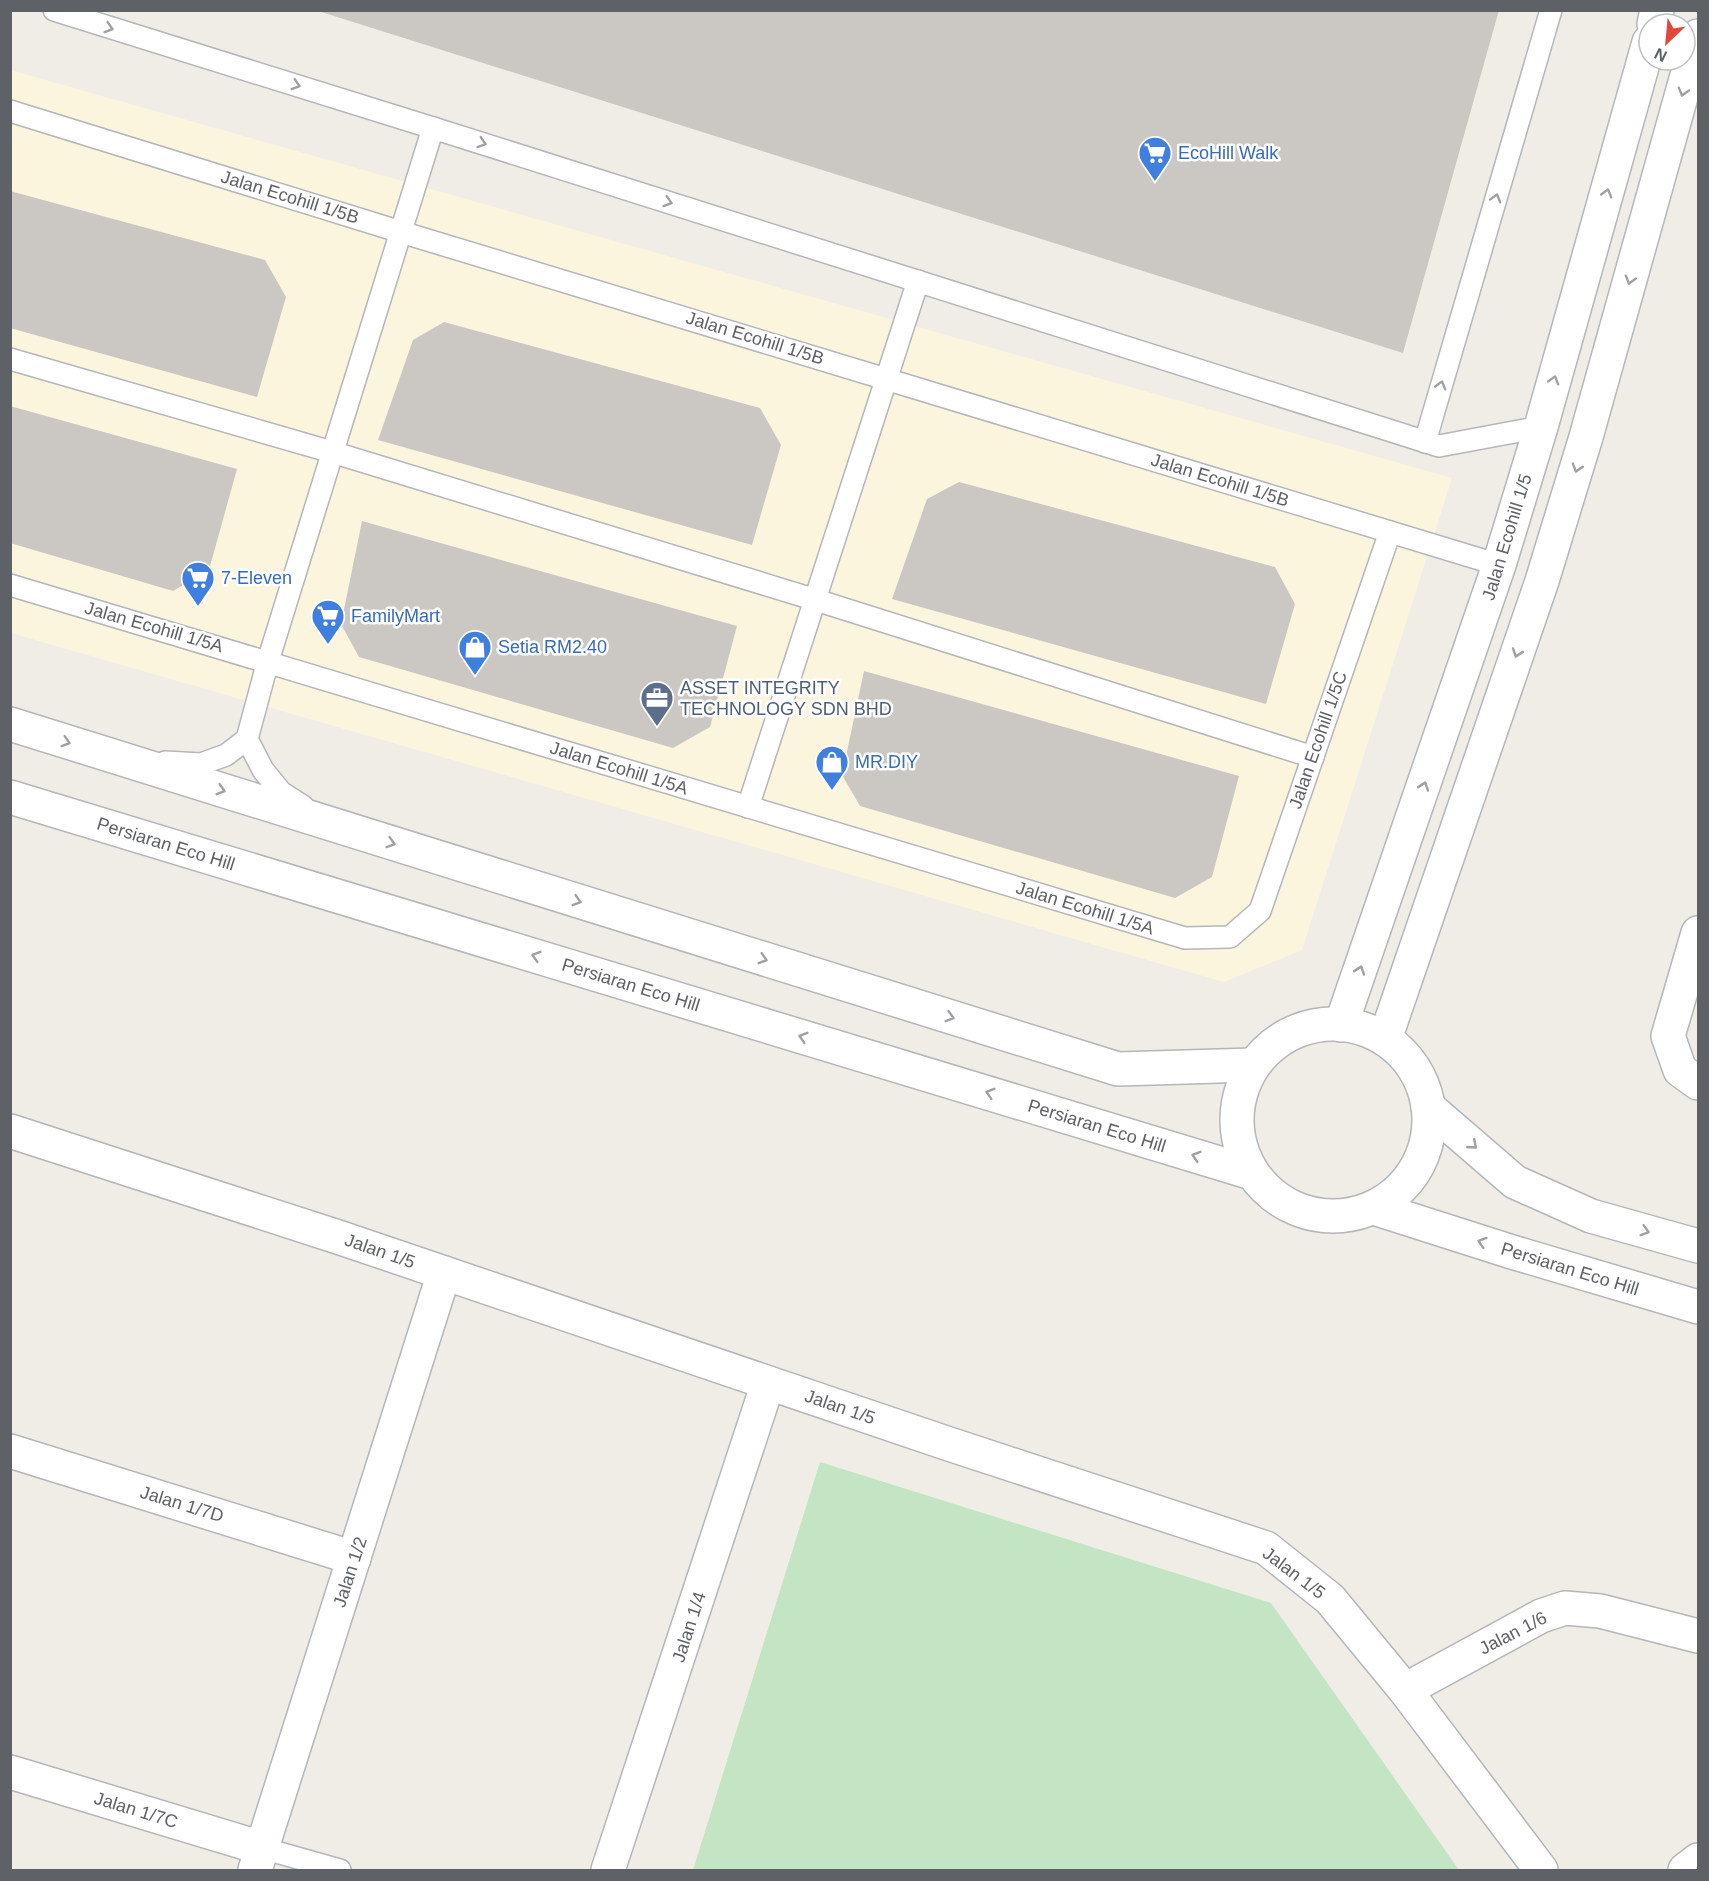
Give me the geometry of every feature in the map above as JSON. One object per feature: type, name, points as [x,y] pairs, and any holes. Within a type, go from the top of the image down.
[{"type":"street","points":[[1385,1039],[1542,581],[1589,425],[1698,36]]},
{"type":"street","name":"Jalan Ecohill 1/5","points":[[1341,1025],[1499,566],[1641,72]]},
{"type":"street","points":[[10,724],[1118,1069],[1254,1065]]},
{"type":"street","name":"Persiaran Eco Hill","points":[[10,797],[1252,1173]]},
{"type":"street","points":[[1698,933],[1668,1036],[1680,1070],[1698,1083]]},
{"type":"street","name":"Persiaran Eco Hill","points":[[1330,1024],[1341,1025],[1360,1028],[1385,1039],[1405,1057],[1421,1080],[1428,1107],[1428,1137],[1418,1167],[1399,1191],[1374,1208],[1347,1216],[1320,1216],[1293,1208],[1270,1193],[1252,1173],[1240,1146],[1236,1118],[1241,1090],[1254,1065],[1275,1043],[1301,1029],[1330,1024]]},
{"type":"street","points":[[1428,1107],[1515,1182],[1591,1216],[1698,1246]]},
{"type":"street","name":"Jalan 1/5","points":[[10,1131],[444,1273],[1266,1548],[1330,1599],[1405,1690],[1541,1870]]},
{"type":"street","name":"Persiaran Eco Hill","points":[[1374,1208],[1698,1307]]},
{"type":"street","name":"Jalan 1/2","points":[[258,1859],[444,1273]]},
{"type":"street","name":"Jalan 1/4","points":[[608,1870],[768,1383]]},
{"type":"street","name":"Jalan 1/7D","points":[[10,1451],[354,1558]]},
{"type":"street","name":"Jalan 1/6","points":[[1405,1690],[1541,1616],[1565,1608],[1600,1611],[1698,1636]]},
{"type":"street","name":"Jalan 1/7C","points":[[10,1772],[258,1859]]},
{"type":"street","points":[[1685,1870],[1698,1860]]},
{"type":"lane","points":[[54,10],[1439,446],[1540,428]]},
{"type":"lane","points":[[1425,442],[1551,10]]},
{"type":"lane","name":"Jalan Ecohill 1/5B","points":[[10,111],[1499,566]]},
{"type":"lane","points":[[125,760],[201,764],[226,755],[247,739],[268,661],[433,128]]},
{"type":"lane","points":[[748,807],[918,281]]},
{"type":"lane","points":[[10,359],[332,452],[816,600],[1312,757]]},
{"type":"lane","name":"Jalan Ecohill 1/5C","points":[[1230,937],[1260,911],[1390,532]]},
{"type":"lane","name":"Jalan Ecohill 1/5A","points":[[10,585],[1185,938],[1230,937]]},
{"type":"lane","points":[[247,739],[263,770],[281,792],[335,825]]},
{"type":"lane","points":[[258,1859],[340,1870]]},
{"type":"shaded area","points":[[10,70],[1452,478],[1302,950],[1224,982],[11,633]]},
{"type":"green space","points":[[820,1462],[1271,1603],[1459,1870],[693,1870]]},
{"type":"building","name":"EcoHill Walk","points":[[315,10],[1499,10],[1403,353]]},
{"type":"building","points":[[10,191],[265,260],[286,297],[257,397],[10,328]]},
{"type":"building","points":[[444,322],[760,408],[781,445],[752,545],[378,440],[413,340]]},
{"type":"building","points":[[10,406],[237,469],[209,570],[173,591],[10,543]]},
{"type":"building","points":[[959,482],[1275,567],[1295,604],[1266,704],[892,599],[927,499]]},
{"type":"building","points":[[362,521],[737,626],[710,727],[673,748],[359,657],[341,624]]},
{"type":"building","points":[[864,671],[1239,776],[1212,877],[1175,898],[860,806],[842,775]]},
{"type":"place","name":"EcoHill Walk","points":[[1155,182]]},
{"type":"place","name":"7-Eleven","points":[[198,607]]},
{"type":"place","name":"FamilyMart","points":[[328,645]]},
{"type":"place","name":"Setia RM2.40","points":[[475,676]]},
{"type":"place","name":"ASSET INTEGRITY TECHNOLOGY SDN BHD","points":[[657,727]]},
{"type":"place","name":"MR.DIY","points":[[832,791]]}]
